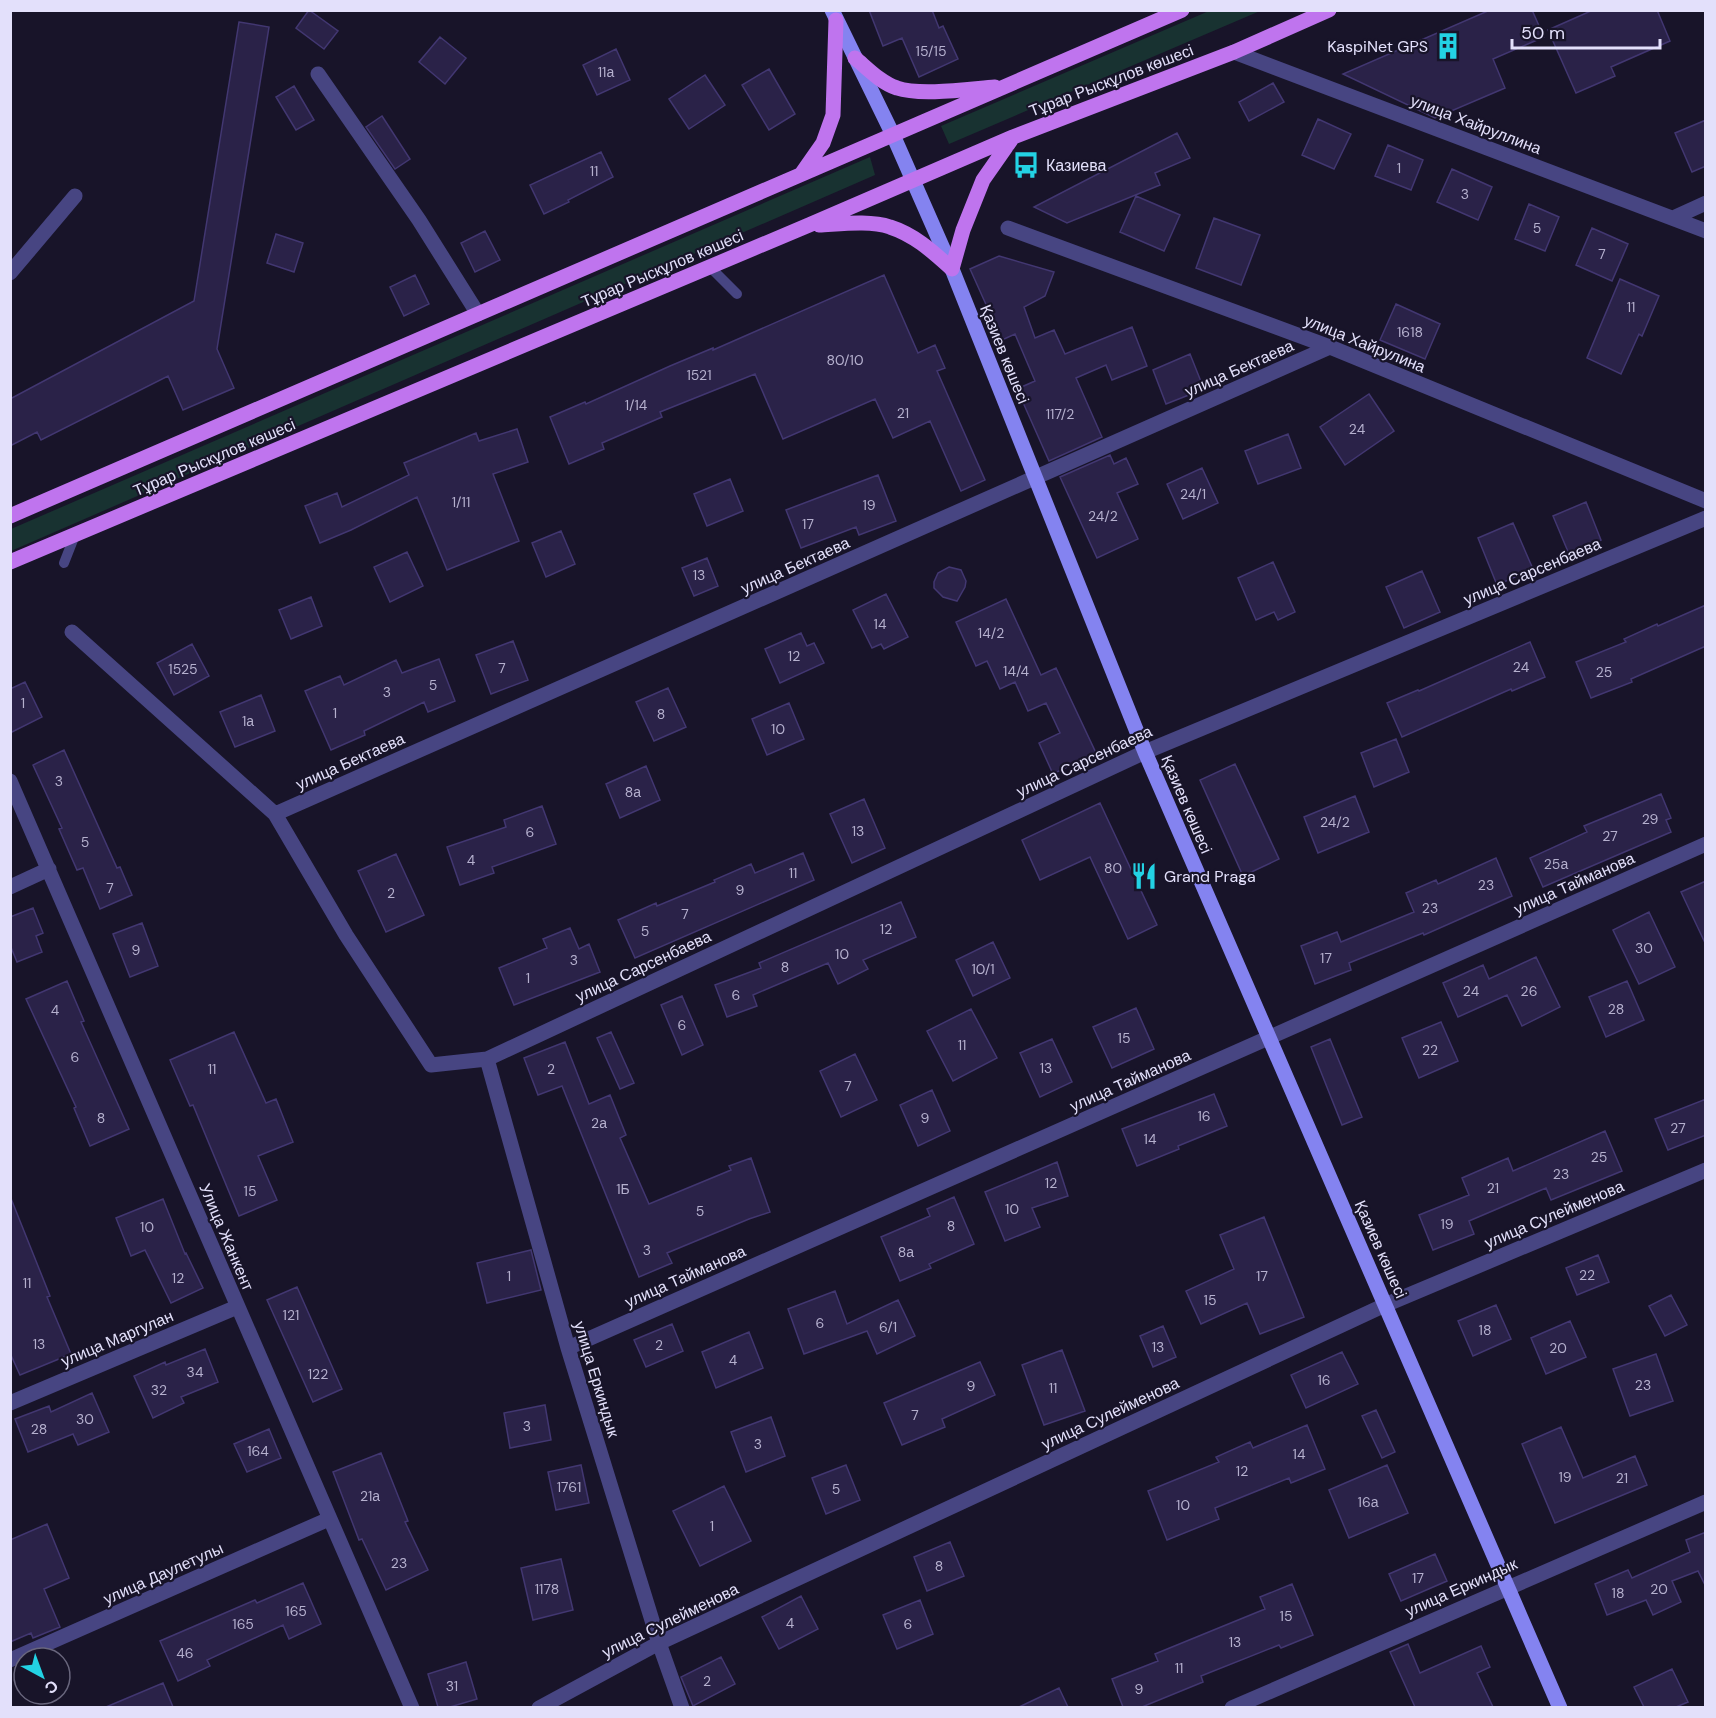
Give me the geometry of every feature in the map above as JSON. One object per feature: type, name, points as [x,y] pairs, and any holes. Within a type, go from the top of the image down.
[{"type":"main road","name":"Тұрар Рыскұлов көшесі","points":[[10,516],[1182,10]]},
{"type":"main road","name":"Тұрар Рыскұлов көшесі","points":[[10,562],[1013,137],[1234,52],[1329,10]]},
{"type":"main road","points":[[801,174],[823,143],[833,115],[834,15]]},
{"type":"main road","points":[[855,58],[875,75],[896,88],[937,90],[1006,86]]},
{"type":"main road","points":[[809,225],[855,223],[889,226],[923,243],[952,269],[963,230],[983,180],[1013,137]]},
{"type":"street","name":"Қазиев көшесі","points":[[834,15],[893,135],[952,269],[1145,752],[1560,1707]]},
{"type":"street","name":"улица Хайруллина","points":[[1234,52],[1706,231]]},
{"type":"street","points":[[318,74],[418,220],[478,314]]},
{"type":"street","points":[[10,273],[75,196]]},
{"type":"street","points":[[1673,218],[1706,203]]},
{"type":"street","name":"улица Хайрулина","points":[[1008,228],[1330,347],[1706,501]]},
{"type":"street","name":"улица Бектаева","points":[[274,814],[1330,347]]},
{"type":"street","name":"улица Сарсенбаева","points":[[274,814],[346,935],[431,1065],[487,1059],[1145,752],[1706,518]]},
{"type":"street","points":[[72,632],[274,814]]},
{"type":"street","name":"Улица Жанкент","points":[[10,781],[412,1707]]},
{"type":"street","name":"улица Тайманова","points":[[568,1348],[1706,844]]},
{"type":"street","points":[[10,887],[49,869]]},
{"type":"street","name":"улица Еркиндык","points":[[487,1059],[568,1348],[659,1643],[682,1707]]},
{"type":"street","name":"улица Сулейменова","points":[[539,1707],[659,1643],[1385,1305],[1706,1170]]},
{"type":"street","name":"улица Маргулан","points":[[11,1403],[237,1307]]},
{"type":"street","name":"улица Еркиндык","points":[[1232,1707],[1706,1503]]},
{"type":"street","name":"улица Даулетулы","points":[[10,1660],[329,1518]]},
{"type":"lane","points":[[710,267],[737,294]]},
{"type":"lane","points":[[64,563],[75,535]]},
{"type":"green space","points":[[1209,11],[1260,11],[949,144],[941,126]]},
{"type":"green space","points":[[870,157],[875,175],[11,551],[11,529]]},
{"type":"building","points":[[309,10],[338,31],[324,49],[296,28]]},
{"type":"building","points":[[869,10],[932,10],[939,28],[943,26],[958,59],[919,77],[902,38],[883,46]]},
{"type":"building","name":"KaspiNet GPS","points":[[1490,10],[1532,10],[1544,37],[1493,59],[1505,88],[1435,118],[1343,74]]},
{"type":"building","points":[[1593,10],[1657,10],[1670,41],[1611,67],[1615,76],[1576,93],[1548,30]]},
{"type":"building","points":[[239,22],[269,27],[217,349],[234,388],[183,410],[168,376],[41,440],[37,432],[10,446],[10,399],[194,301]]},
{"type":"building","points":[[440,37],[466,58],[445,84],[419,62]]},
{"type":"building","points":[[616,49],[630,80],[597,95],[583,65]]},
{"type":"building","points":[[769,69],[795,114],[769,130],[742,85]]},
{"type":"building","points":[[705,75],[725,105],[689,129],[669,99]]},
{"type":"building","points":[[1273,83],[1284,102],[1249,121],[1239,102]]},
{"type":"building","points":[[294,86],[314,120],[296,130],[276,97]]},
{"type":"building","points":[[382,116],[410,159],[395,169],[366,127]]},
{"type":"building","points":[[1318,119],[1351,134],[1334,169],[1302,155]]},
{"type":"building","points":[[1706,120],[1706,166],[1692,172],[1675,133]]},
{"type":"building","points":[[1177,133],[1190,158],[1155,173],[1160,185],[1067,223],[1034,207]]},
{"type":"building","points":[[1388,145],[1423,160],[1411,190],[1375,176]]},
{"type":"building","points":[[601,152],[613,177],[544,214],[530,185]]},
{"type":"building","points":[[1452,169],[1492,187],[1478,220],[1437,202]]},
{"type":"building","points":[[1136,196],[1180,215],[1164,251],[1120,232]]},
{"type":"building","points":[[1529,204],[1559,217],[1545,251],[1515,239]]},
{"type":"building","points":[[1214,218],[1260,235],[1241,285],[1196,268]]},
{"type":"building","points":[[1592,228],[1628,244],[1612,281],[1576,265]]},
{"type":"building","points":[[485,231],[500,260],[475,272],[461,243]]},
{"type":"building","points":[[276,234],[303,243],[294,272],[267,263]]},
{"type":"building","points":[[999,256],[1054,272],[1045,296],[1024,307],[1035,338],[1054,330],[1065,354],[1132,327],[1147,366],[1112,380],[1106,365],[1076,378],[1102,437],[1049,461],[1017,389],[1035,381],[1015,334],[1002,340],[970,269]]},
{"type":"building","points":[[415,275],[429,304],[404,316],[390,287]]},
{"type":"building","points":[[884,275],[918,353],[935,345],[945,368],[937,371],[985,480],[961,491],[930,421],[893,438],[875,399],[783,439],[755,374],[660,412],[662,417],[602,443],[604,449],[569,464],[550,417],[585,402],[586,404]]},
{"type":"building","points":[[1620,279],[1659,296],[1642,336],[1639,334],[1621,374],[1587,358]]},
{"type":"building","points":[[1396,304],[1440,324],[1425,359],[1380,340]]},
{"type":"building","points":[[1190,354],[1204,389],[1166,404],[1153,370]]},
{"type":"building","points":[[1369,394],[1394,431],[1345,465],[1320,427]]},
{"type":"building","points":[[517,429],[528,462],[493,474],[519,541],[447,570],[417,497],[320,543],[305,506],[337,493],[342,507],[409,475],[404,463],[476,433],[479,441]]},
{"type":"building","points":[[1288,434],[1301,468],[1258,484],[1245,451]]},
{"type":"building","points":[[1110,455],[1114,464],[1126,458],[1138,484],[1117,493],[1138,539],[1097,558],[1060,477]]},
{"type":"building","points":[[1202,468],[1218,503],[1183,519],[1167,484]]},
{"type":"building","points":[[878,475],[896,521],[859,535],[856,527],[801,548],[786,510]]},
{"type":"building","points":[[730,479],[743,511],[707,526],[694,494]]},
{"type":"building","points":[[1586,502],[1601,540],[1569,554],[1553,516]]},
{"type":"building","points":[[1513,523],[1533,569],[1497,585],[1478,538]]},
{"type":"building","points":[[561,531],[575,564],[546,577],[532,543]]},
{"type":"building","points":[[407,552],[423,586],[390,602],[374,567]]},
{"type":"building","points":[[707,558],[718,586],[694,596],[682,568]]},
{"type":"building","points":[[1273,562],[1295,612],[1278,620],[1274,612],[1256,620],[1238,578]]},
{"type":"building","points":[[949,567],[961,570],[966,581],[957,601],[943,597],[934,588],[938,573]]},
{"type":"building","points":[[1422,571],[1440,612],[1404,628],[1386,587]]},
{"type":"building","points":[[886,594],[908,637],[884,649],[881,644],[872,648],[853,610]]},
{"type":"building","points":[[311,597],[322,626],[291,639],[279,610]]},
{"type":"building","points":[[1006,599],[1041,675],[1056,668],[1096,753],[1053,774],[1039,743],[1060,733],[1046,703],[1028,711],[1015,682],[1000,689],[987,661],[976,666],[956,622]]},
{"type":"building","points":[[1706,605],[1706,646],[1631,679],[1632,682],[1591,698],[1576,662],[1626,642],[1624,639],[1657,624],[1658,626]]},
{"type":"building","points":[[801,633],[807,646],[814,643],[824,663],[780,683],[765,649]]},
{"type":"building","points":[[513,641],[528,680],[491,694],[476,655]]},
{"type":"building","points":[[1530,642],[1545,677],[1512,691],[1511,689],[1402,737],[1387,703]]},
{"type":"building","points":[[192,644],[209,676],[174,695],[157,663]]},
{"type":"building","points":[[439,659],[455,701],[428,712],[424,702],[364,731],[365,735],[331,750],[305,691],[340,676],[344,685],[396,660],[402,673]]},
{"type":"building","points":[[25,682],[42,717],[10,733],[10,689]]},
{"type":"building","points":[[668,688],[686,727],[654,741],[636,702]]},
{"type":"building","points":[[261,695],[275,731],[235,747],[220,712]]},
{"type":"building","points":[[789,703],[804,739],[767,755],[752,719]]},
{"type":"building","points":[[1396,739],[1409,772],[1374,787],[1361,753]]},
{"type":"building","points":[[64,750],[117,868],[120,867],[132,895],[100,909],[83,868],[77,870],[59,829],[62,828],[33,765]]},
{"type":"building","points":[[1235,764],[1279,859],[1243,876],[1200,780]]},
{"type":"building","points":[[646,766],[660,800],[620,818],[606,784]]},
{"type":"building","points":[[1661,794],[1671,818],[1666,820],[1671,832],[1543,887],[1530,858],[1587,832],[1584,826]]},
{"type":"building","points":[[1355,796],[1369,832],[1318,853],[1304,817]]},
{"type":"building","points":[[864,799],[885,848],[852,863],[830,814]]},
{"type":"building","points":[[1100,803],[1157,925],[1128,939],[1090,857],[1040,880],[1022,840]]},
{"type":"building","points":[[542,806],[556,844],[492,867],[494,873],[460,885],[447,847],[506,827],[504,820]]},
{"type":"building","points":[[803,853],[814,880],[635,958],[618,920],[656,903],[657,906],[715,882],[714,880],[751,864],[755,873]]},
{"type":"building","points":[[396,854],[424,915],[386,932],[358,871]]},
{"type":"building","points":[[1496,858],[1512,896],[1424,935],[1423,933],[1349,963],[1351,970],[1315,984],[1301,946],[1337,932],[1341,942],[1414,912],[1406,893],[1436,880],[1438,884]]},
{"type":"building","points":[[1706,881],[1706,945],[1681,892]]},
{"type":"building","points":[[901,902],[916,937],[863,960],[868,969],[838,984],[828,963],[753,995],[757,1006],[727,1017],[715,985],[761,968],[759,963]]},
{"type":"building","points":[[33,908],[43,933],[36,936],[42,952],[17,962],[10,945],[10,917]]},
{"type":"building","points":[[1649,912],[1675,967],[1639,984],[1613,930]]},
{"type":"building","points":[[142,923],[158,966],[130,977],[113,934]]},
{"type":"building","points":[[570,928],[579,949],[589,944],[600,972],[514,1005],[499,968],[547,948],[543,939]]},
{"type":"building","points":[[993,942],[1010,978],[973,996],[956,960]]},
{"type":"building","points":[[1536,957],[1560,1007],[1522,1026],[1507,995],[1458,1017],[1443,983],[1483,965],[1489,979]]},
{"type":"building","points":[[67,981],[84,1021],[81,1022],[129,1129],[90,1146],[74,1108],[76,1107],[26,999]]},
{"type":"building","points":[[1627,981],[1644,1020],[1606,1037],[1589,997]]},
{"type":"building","points":[[682,996],[703,1045],[682,1055],[661,1005]]},
{"type":"building","points":[[1136,1008],[1154,1049],[1112,1068],[1093,1027]]},
{"type":"building","points":[[971,1009],[997,1058],[953,1081],[927,1031]]},
{"type":"building","points":[[1441,1022],[1458,1061],[1419,1078],[1402,1038]]},
{"type":"building","points":[[234,1032],[266,1103],[276,1099],[293,1142],[258,1156],[277,1200],[239,1216],[193,1105],[190,1106],[170,1060]]},
{"type":"building","points":[[611,1032],[634,1083],[620,1089],[597,1038]]},
{"type":"building","points":[[1052,1039],[1072,1082],[1040,1097],[1020,1053]]},
{"type":"building","points":[[1330,1039],[1362,1117],[1342,1125],[1311,1047]]},
{"type":"building","points":[[565,1042],[589,1104],[610,1095],[626,1135],[620,1138],[649,1204],[731,1170],[729,1166],[751,1158],[770,1212],[667,1253],[672,1263],[639,1277],[562,1086],[538,1095],[524,1058]]},
{"type":"building","points":[[855,1054],[877,1100],[841,1117],[820,1071]]},
{"type":"building","points":[[932,1090],[950,1131],[918,1146],[900,1105]]},
{"type":"building","points":[[1214,1094],[1227,1126],[1137,1166],[1122,1129]]},
{"type":"building","points":[[1706,1099],[1706,1135],[1668,1150],[1655,1119]]},
{"type":"building","points":[[1605,1131],[1622,1171],[1551,1200],[1546,1188],[1469,1221],[1474,1234],[1433,1250],[1419,1215],[1469,1195],[1462,1178],[1508,1158],[1513,1171]]},
{"type":"building","points":[[1057,1162],[1068,1196],[1032,1208],[1040,1227],[1005,1241],[985,1192]]},
{"type":"building","points":[[10,1196],[50,1296],[47,1297],[71,1354],[20,1375],[10,1353]]},
{"type":"building","points":[[954,1197],[974,1244],[929,1264],[931,1268],[900,1281],[881,1237],[930,1216],[927,1209]]},
{"type":"building","points":[[163,1199],[185,1254],[203,1288],[171,1303],[145,1250],[131,1256],[116,1218]]},
{"type":"building","points":[[1264,1217],[1304,1317],[1260,1334],[1247,1303],[1201,1324],[1186,1291],[1234,1269],[1220,1235]]},
{"type":"building","points":[[531,1250],[541,1290],[487,1303],[477,1263]]},
{"type":"building","points":[[1598,1255],[1609,1282],[1577,1295],[1566,1268]]},
{"type":"building","points":[[297,1287],[342,1389],[313,1402],[267,1300]]},
{"type":"building","points":[[835,1291],[847,1324],[898,1300],[915,1336],[877,1354],[867,1331],[804,1354],[788,1309]]},
{"type":"building","points":[[1671,1295],[1687,1325],[1665,1336],[1649,1306]]},
{"type":"building","points":[[1496,1305],[1511,1339],[1473,1356],[1458,1321]]},
{"type":"building","points":[[1570,1321],[1586,1357],[1546,1374],[1531,1338]]},
{"type":"building","points":[[672,1324],[683,1351],[646,1367],[634,1340]]},
{"type":"building","points":[[1163,1326],[1176,1357],[1153,1367],[1140,1336]]},
{"type":"building","points":[[749,1332],[763,1368],[716,1388],[702,1352]]},
{"type":"building","points":[[205,1349],[218,1382],[181,1397],[184,1403],[153,1418],[134,1376],[165,1362],[166,1365]]},
{"type":"building","points":[[1062,1350],[1085,1411],[1044,1425],[1022,1365]]},
{"type":"building","points":[[1342,1352],[1358,1384],[1306,1408],[1291,1375]]},
{"type":"building","points":[[1656,1354],[1673,1401],[1630,1416],[1613,1369]]},
{"type":"building","points":[[980,1362],[995,1395],[942,1419],[945,1427],[902,1445],[884,1403]]},
{"type":"building","points":[[92,1393],[109,1432],[78,1445],[73,1434],[28,1452],[15,1419],[49,1406],[51,1412]]},
{"type":"building","points":[[545,1405],[551,1440],[510,1448],[504,1413]]},
{"type":"building","points":[[1376,1410],[1395,1452],[1382,1458],[1362,1416]]},
{"type":"building","points":[[771,1417],[785,1456],[746,1472],[731,1432]]},
{"type":"building","points":[[1307,1425],[1325,1469],[1291,1483],[1289,1478],[1215,1508],[1219,1519],[1167,1540],[1148,1491],[1219,1462],[1216,1457],[1250,1442],[1253,1448]]},
{"type":"building","points":[[1561,1427],[1583,1478],[1635,1456],[1647,1485],[1555,1523],[1522,1444]]},
{"type":"building","points":[[269,1429],[281,1458],[247,1472],[234,1444]]},
{"type":"building","points":[[381,1453],[408,1521],[405,1522],[428,1570],[386,1590],[362,1539],[359,1540],[333,1472]]},
{"type":"building","points":[[581,1465],[589,1503],[556,1510],[548,1472]]},
{"type":"building","points":[[846,1465],[860,1500],[826,1514],[812,1478]]},
{"type":"building","points":[[1387,1465],[1408,1513],[1349,1538],[1329,1490]]},
{"type":"building","points":[[724,1486],[751,1541],[700,1566],[673,1511]]},
{"type":"building","points":[[47,1524],[69,1578],[44,1589],[60,1627],[33,1638],[31,1633],[10,1642],[10,1540]]},
{"type":"building","points":[[1706,1532],[1706,1587],[1698,1571],[1672,1581],[1681,1602],[1653,1615],[1646,1600],[1607,1615],[1595,1584],[1628,1570],[1632,1578],[1690,1552],[1686,1540]]},
{"type":"building","points":[[950,1542],[964,1576],[927,1591],[914,1557]]},
{"type":"building","points":[[1435,1554],[1447,1581],[1401,1601],[1389,1574]]},
{"type":"building","points":[[561,1559],[573,1610],[533,1620],[521,1568]]},
{"type":"building","points":[[303,1583],[321,1624],[289,1639],[283,1625],[207,1660],[210,1666],[178,1681],[160,1641],[255,1600],[257,1603]]},
{"type":"building","points":[[1292,1584],[1313,1635],[1281,1648],[1279,1645],[1201,1676],[1203,1682],[1142,1707],[1123,1707],[1112,1679],[1158,1661],[1155,1654],[1265,1609],[1260,1597]]},
{"type":"building","points":[[801,1596],[818,1629],[779,1649],[762,1617]]},
{"type":"building","points":[[920,1600],[933,1634],[897,1649],[883,1615]]},
{"type":"building","points":[[1408,1644],[1420,1673],[1481,1646],[1490,1667],[1477,1673],[1493,1707],[1415,1707],[1390,1652]]},
{"type":"building","points":[[721,1657],[735,1684],[693,1706],[681,1677]]},
{"type":"building","points":[[466,1662],[477,1699],[450,1707],[438,1707],[428,1674]]},
{"type":"building","points":[[1672,1669],[1688,1702],[1676,1707],[1644,1707],[1634,1687]]},
{"type":"building","points":[[163,1683],[173,1707],[106,1707]]},
{"type":"building","points":[[1059,1688],[1068,1707],[1019,1707]]},
{"type":"place","name":"KaspiNet GPS","points":[[1448,46]]},
{"type":"place","name":"Казиева","points":[[1026,165]]},
{"type":"place","name":"Grand Praga","points":[[1144,876]]}]
